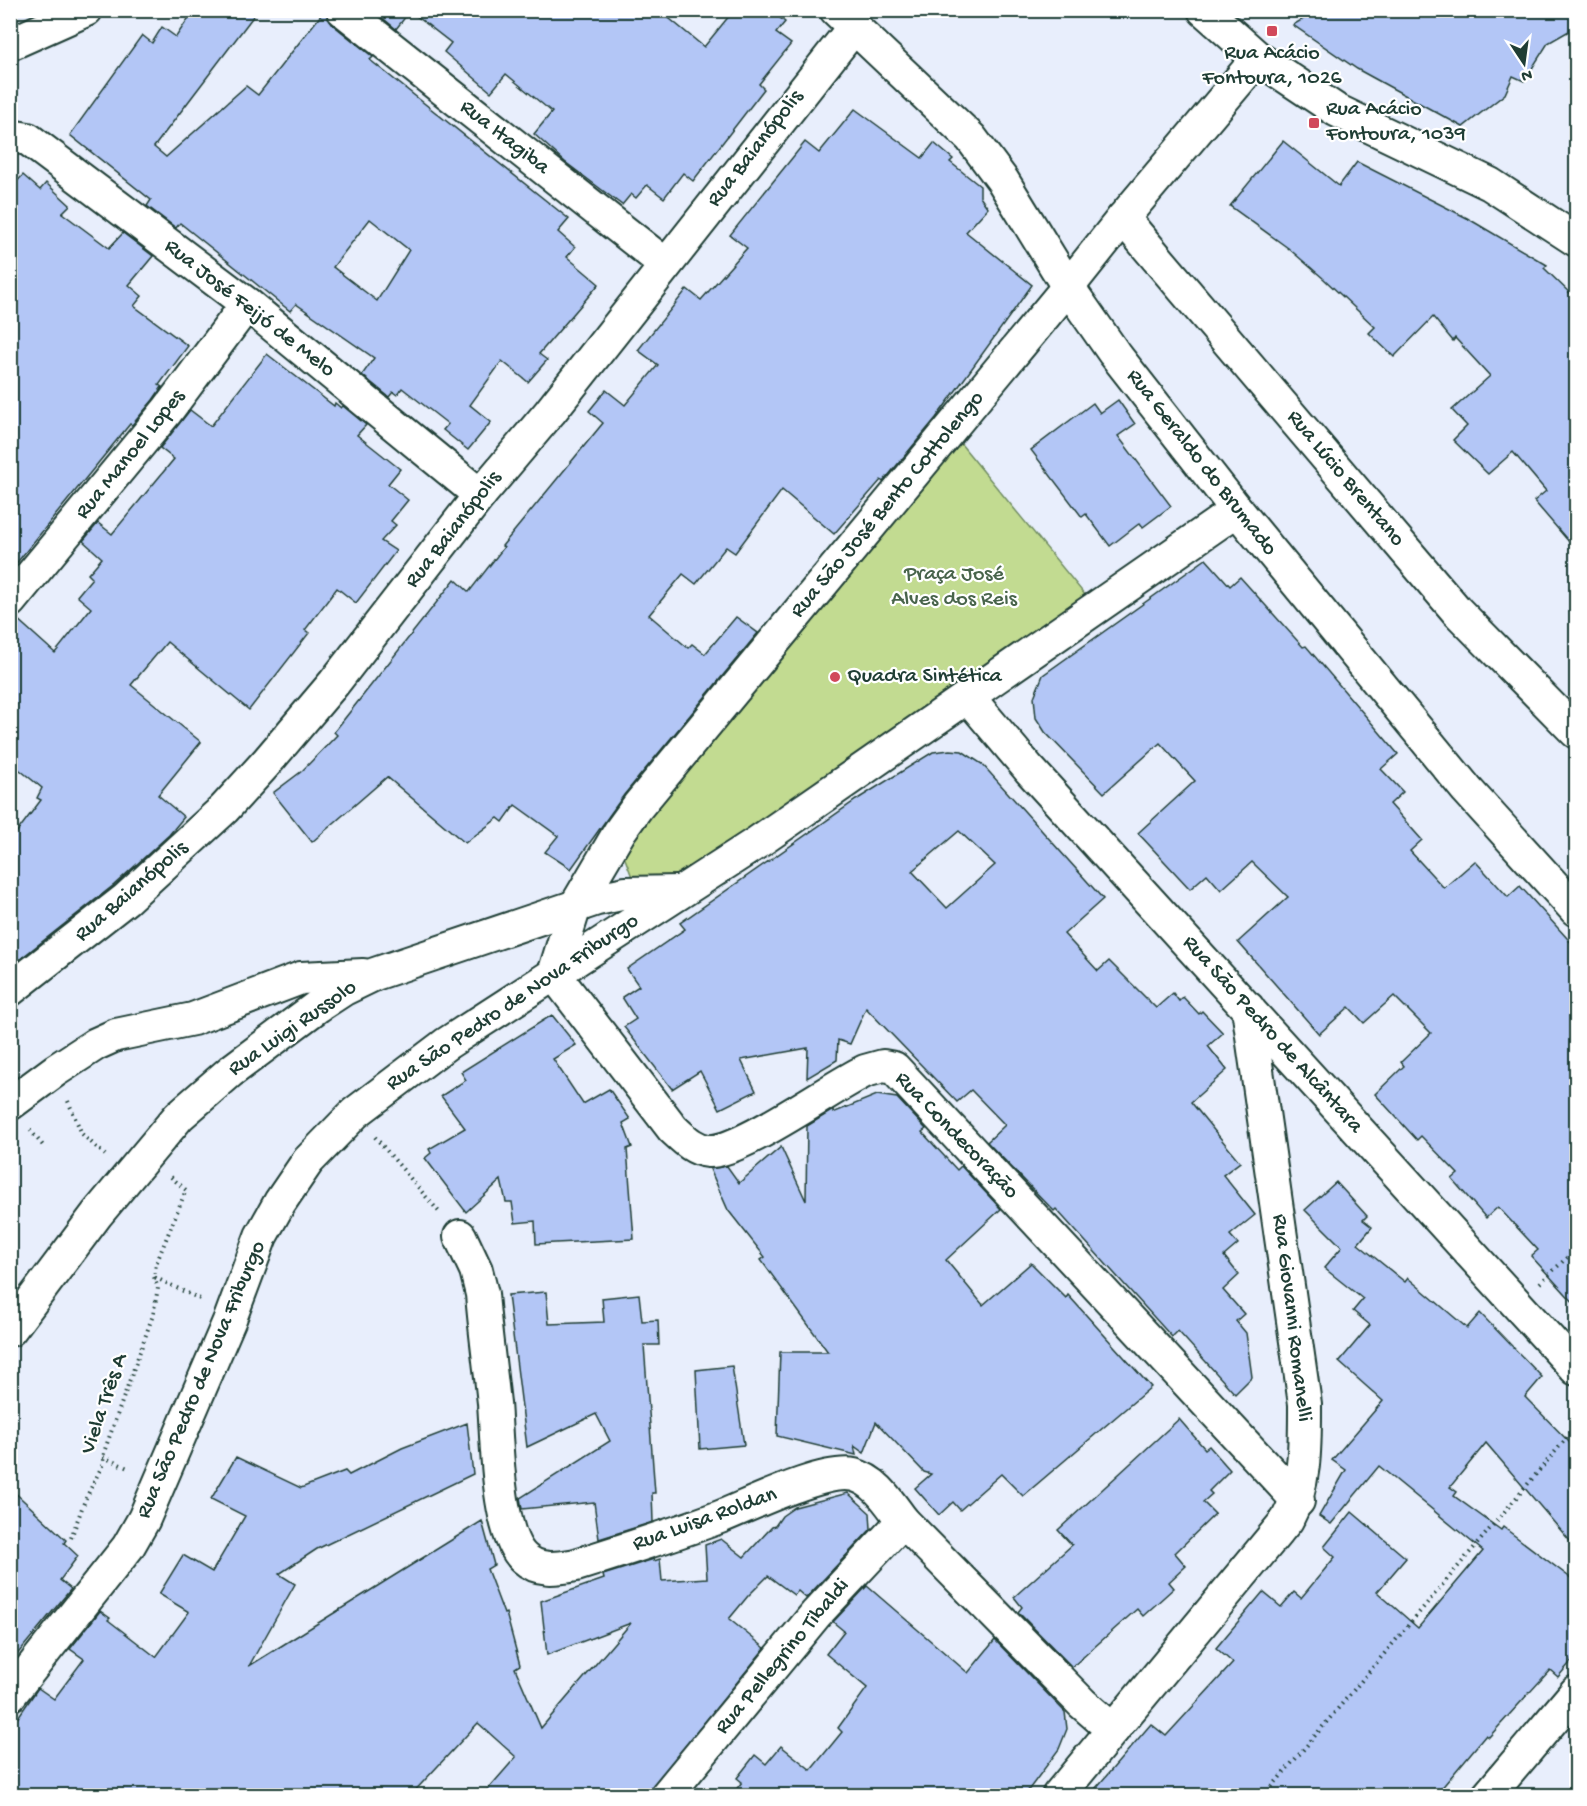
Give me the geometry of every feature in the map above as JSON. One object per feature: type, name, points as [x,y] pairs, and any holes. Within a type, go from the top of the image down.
[{"type":"street","points":[[10,44],[86,10]]},
{"type":"street","name":"Rua Itagiba","points":[[343,10],[665,264]]},
{"type":"street","points":[[1204,10],[1258,58],[1336,110],[1490,184],[1576,240]]},
{"type":"street","name":"Rua Baianópolis","points":[[10,990],[126,899],[224,809],[334,683],[480,495],[550,412],[665,264],[845,19]]},
{"type":"street","name":"Rua Geraldo do Brumado","points":[[845,19],[971,138],[1003,181],[1068,288],[1114,353],[1237,510],[1467,790],[1576,910]]},
{"type":"street","name":"Rua São José Bento Cottolengo","points":[[555,974],[574,909],[620,831],[638,806],[1068,288],[1123,218],[1258,58]]},
{"type":"street","name":"Rua José Feijó de Melo","points":[[11,138],[28,139],[246,304],[480,495]]},
{"type":"street","name":"Rua Lúcio Brentano","points":[[1123,218],[1457,611],[1576,732]]},
{"type":"street","name":"Rua Manoel Lopes","points":[[10,602],[167,411],[246,304]]},
{"type":"street","name":"Rua São Pedro de Nova Friburgo","points":[[10,1695],[128,1547],[144,1519],[230,1319],[261,1236],[280,1202],[308,1161],[355,1113],[446,1044],[758,842],[969,698],[1237,510]]},
{"type":"street","name":"Rua São Pedro de Alcântara","points":[[969,698],[1029,769],[1576,1369]]},
{"type":"street","name":"Rua Luigi Russolo","points":[[10,1330],[135,1168],[179,1116],[208,1089],[318,1006],[344,989],[375,974],[612,896],[679,892]]},
{"type":"street","points":[[10,1104],[56,1070],[96,1044],[116,1035],[193,1019],[301,978],[375,974]]},
{"type":"street","name":"Rua Condecoração","points":[[555,974],[673,1130],[691,1145],[708,1150],[741,1142],[865,1071],[883,1066],[894,1068],[1298,1501]]},
{"type":"street","name":"Rua Giovanni Romanelli","points":[[1058,1796],[1287,1520],[1298,1501],[1305,1443],[1305,1404],[1248,1008]]},
{"type":"street","name":"Rua Luisa Roldan","points":[[460,1236],[476,1270],[482,1294],[500,1489],[510,1533],[522,1557],[536,1566],[554,1569],[576,1565],[836,1474],[852,1475],[867,1480],[883,1494],[903,1521],[1082,1703],[1113,1730]]},
{"type":"street","name":"Rua Pellegrino Tibaldi","points":[[666,1796],[816,1614],[903,1521]]},
{"type":"street","points":[[1488,1796],[1576,1692]]},
{"type":"path","points":[[56,1070],[82,1134],[135,1168]]},
{"type":"path","points":[[355,1113],[460,1236]]},
{"type":"path","name":"Viela Três A","points":[[71,1538],[103,1464],[104,1452],[153,1315],[158,1288],[154,1277],[156,1264],[186,1190],[183,1185],[135,1168]]},
{"type":"path","points":[[1518,1304],[1576,1249]]},
{"type":"path","points":[[154,1277],[191,1293],[230,1319]]},
{"type":"path","points":[[1264,1796],[1576,1427]]},
{"type":"green space","name":"Praça José Alves dos Reis","points":[[956,438],[1095,607],[691,883],[634,882],[624,856],[622,831]]},
{"type":"building","points":[[194,10],[258,10],[154,147],[166,157],[246,86],[258,95],[325,10],[332,24],[373,57],[370,60],[569,219],[558,232],[575,247],[567,257],[599,284],[539,354],[547,360],[528,382],[502,361],[470,405],[491,422],[468,450],[443,430],[448,424],[402,388],[397,395],[393,392],[389,397],[362,375],[374,358],[296,304],[290,311],[180,223],[176,228],[147,206],[151,200],[70,135],[142,35],[152,43],[162,27],[176,37]],"holes":[[[370,219],[409,250],[377,301],[333,267]]]},
{"type":"building","points":[[373,10],[659,10],[704,47],[734,10],[770,10],[785,22],[776,33],[791,44],[759,84],[764,89],[693,181],[683,173],[664,198],[647,185],[636,198],[631,194],[622,205],[565,162],[534,134],[552,112],[506,74],[491,92],[444,52],[451,43],[410,11],[396,29]]},
{"type":"building","points":[[1318,10],[1576,10],[1576,27],[1548,43],[1524,81],[1513,76],[1505,94],[1463,127],[1357,69],[1293,25]]},
{"type":"building","points":[[855,109],[922,158],[934,143],[953,159],[950,162],[980,186],[980,197],[988,208],[966,232],[1032,285],[936,418],[883,482],[881,480],[834,534],[782,490],[735,553],[726,547],[696,584],[683,574],[649,615],[688,648],[692,644],[705,654],[736,617],[758,633],[624,795],[571,869],[545,852],[558,836],[515,805],[503,822],[498,818],[465,843],[387,777],[312,842],[273,793],[302,771],[337,735],[334,732],[455,579],[469,592],[504,547],[502,546],[603,423],[589,411],[606,390],[625,405],[658,365],[638,350],[687,289],[701,300],[747,248],[730,235],[805,142],[819,153]]},
{"type":"building","points":[[1283,141],[1339,186],[1357,162],[1467,218],[1547,265],[1544,268],[1576,299],[1576,550],[1534,501],[1546,491],[1513,452],[1488,474],[1453,440],[1467,426],[1452,410],[1490,376],[1455,338],[1453,341],[1433,317],[1394,357],[1369,333],[1375,327],[1324,279],[1288,248],[1230,206]]},
{"type":"building","points":[[23,175],[40,190],[46,183],[70,205],[62,213],[109,248],[123,233],[153,256],[129,285],[142,296],[134,306],[188,346],[159,385],[162,387],[153,400],[132,425],[130,424],[10,571],[10,189]]},
{"type":"building","points":[[267,354],[334,406],[335,403],[341,408],[343,406],[366,425],[357,435],[400,469],[388,484],[408,500],[391,521],[396,525],[381,541],[396,551],[356,603],[337,588],[305,630],[309,633],[249,710],[167,642],[131,685],[201,742],[158,795],[184,817],[169,835],[114,885],[10,967],[10,841],[41,800],[37,798],[42,788],[10,762],[10,618],[16,618],[55,653],[91,608],[77,596],[92,578],[88,574],[102,558],[83,541],[98,523],[112,534],[174,459],[160,448],[190,410],[211,426]]},
{"type":"building","points":[[1118,400],[1135,424],[1118,436],[1171,506],[1143,527],[1140,523],[1110,546],[1086,514],[1082,517],[1031,450],[1093,403],[1100,413]]},
{"type":"building","points":[[1206,559],[1230,586],[1240,577],[1303,647],[1306,646],[1398,754],[1381,769],[1403,792],[1390,804],[1422,840],[1410,851],[1444,888],[1475,861],[1508,897],[1520,886],[1576,948],[1576,1305],[1531,1256],[1538,1250],[1498,1207],[1486,1218],[1452,1179],[1458,1174],[1421,1136],[1417,1140],[1375,1094],[1404,1066],[1401,1062],[1431,1033],[1394,996],[1364,1023],[1349,1007],[1319,1034],[1238,942],[1288,897],[1252,862],[1221,890],[1207,874],[1190,889],[1138,833],[1195,781],[1160,743],[1104,793],[1045,732],[1036,718],[1034,697],[1043,675]]},
{"type":"building","points":[[962,751],[982,764],[1103,899],[1064,934],[1098,971],[1109,961],[1156,1008],[1173,993],[1179,1001],[1183,997],[1199,1014],[1202,1011],[1223,1033],[1208,1046],[1227,1070],[1191,1102],[1240,1162],[1223,1175],[1255,1215],[1230,1235],[1238,1244],[1224,1256],[1239,1275],[1223,1290],[1244,1314],[1236,1321],[1246,1333],[1252,1377],[1235,1394],[1178,1331],[1172,1337],[1056,1209],[1054,1211],[987,1142],[1005,1125],[971,1090],[957,1102],[866,1008],[850,1044],[838,1040],[837,1060],[807,1078],[808,1048],[741,1060],[756,1091],[720,1109],[700,1071],[672,1089],[624,1027],[636,1019],[622,997],[639,986],[627,969],[685,929],[680,923],[856,800],[933,752]],"holes":[[[959,831],[995,865],[947,908],[912,871]]]},
{"type":"building","points":[[552,1015],[576,1045],[553,1059],[583,1104],[609,1089],[630,1119],[623,1123],[632,1147],[627,1149],[634,1239],[536,1244],[535,1221],[515,1223],[512,1202],[506,1202],[501,1180],[466,1212],[425,1158],[431,1153],[429,1149],[465,1128],[441,1096],[466,1080],[461,1072]]},
{"type":"building","points":[[877,1095],[897,1098],[926,1129],[922,1132],[957,1170],[961,1166],[1001,1209],[946,1260],[983,1305],[1031,1263],[1066,1298],[1068,1295],[1151,1387],[1023,1496],[1001,1474],[960,1510],[953,1502],[939,1515],[915,1488],[931,1474],[924,1472],[876,1422],[864,1453],[854,1446],[856,1455],[777,1436],[780,1352],[828,1352],[761,1260],[765,1257],[728,1210],[710,1169],[727,1166],[739,1183],[781,1147],[806,1201],[807,1126],[833,1110],[833,1113]]},
{"type":"building","points":[[1336,1182],[1367,1216],[1363,1220],[1372,1227],[1358,1244],[1405,1282],[1408,1278],[1467,1328],[1480,1313],[1542,1377],[1525,1397],[1576,1449],[1576,1548],[1486,1443],[1450,1487],[1457,1492],[1454,1496],[1501,1530],[1503,1527],[1576,1582],[1576,1656],[1558,1677],[1550,1670],[1489,1737],[1486,1735],[1435,1796],[1089,1796],[1151,1724],[1166,1736],[1233,1663],[1216,1648],[1263,1592],[1281,1607],[1294,1592],[1301,1598],[1335,1557],[1324,1547],[1352,1512],[1406,1558],[1377,1592],[1418,1628],[1483,1551],[1379,1466],[1331,1524],[1319,1516],[1346,1470],[1332,1460],[1383,1401],[1339,1362],[1370,1325],[1353,1311],[1363,1299],[1324,1268],[1342,1247],[1305,1210]]},
{"type":"building","points":[[546,1292],[549,1324],[604,1322],[602,1298],[639,1294],[642,1321],[658,1320],[659,1345],[644,1345],[655,1493],[652,1493],[653,1522],[599,1539],[594,1502],[522,1509],[520,1498],[610,1441],[596,1414],[527,1447],[508,1295]]},
{"type":"building","points":[[732,1366],[744,1445],[700,1449],[696,1370]]},
{"type":"building","points":[[1179,1419],[1205,1449],[1209,1446],[1230,1470],[1209,1491],[1212,1494],[1203,1502],[1215,1514],[1175,1553],[1186,1566],[1169,1582],[1174,1588],[1143,1616],[1137,1609],[1072,1667],[1018,1612],[1022,1607],[1014,1597],[1072,1545],[1058,1530]]},
{"type":"building","points":[[467,1423],[473,1474],[317,1549],[279,1574],[295,1584],[249,1666],[482,1521],[494,1565],[487,1569],[504,1614],[506,1613],[520,1665],[515,1668],[541,1728],[631,1623],[547,1655],[541,1601],[604,1579],[603,1575],[654,1559],[654,1561],[660,1559],[662,1581],[707,1578],[705,1545],[721,1539],[744,1557],[782,1516],[795,1507],[848,1493],[870,1513],[871,1529],[806,1598],[798,1591],[794,1595],[768,1576],[748,1596],[729,1619],[765,1648],[645,1796],[482,1796],[516,1757],[478,1723],[410,1796],[10,1796],[10,1729],[38,1688],[54,1699],[84,1659],[70,1649],[100,1611],[110,1618],[108,1620],[156,1657],[189,1612],[159,1594],[183,1555],[212,1572],[245,1516],[211,1499],[236,1457],[301,1488],[345,1471],[349,1475],[402,1448]]},
{"type":"building","points":[[10,1488],[66,1540],[64,1543],[78,1556],[60,1580],[71,1589],[10,1663]]},
{"type":"building","points":[[867,1586],[968,1673],[995,1640],[1065,1712],[1067,1729],[1059,1749],[1024,1796],[731,1796],[742,1782],[737,1778],[755,1755],[766,1764],[781,1746],[811,1770],[842,1732],[838,1728],[867,1688],[826,1654],[844,1631],[833,1622]]},
{"type":"place","name":"Rua Acácio Fontoura, 1026","points":[[1272,31]]},
{"type":"place","name":"Rua Acácio Fontoura, 1039","points":[[1314,123]]},
{"type":"place","name":"Quadra Sintética","points":[[835,677]]}]
